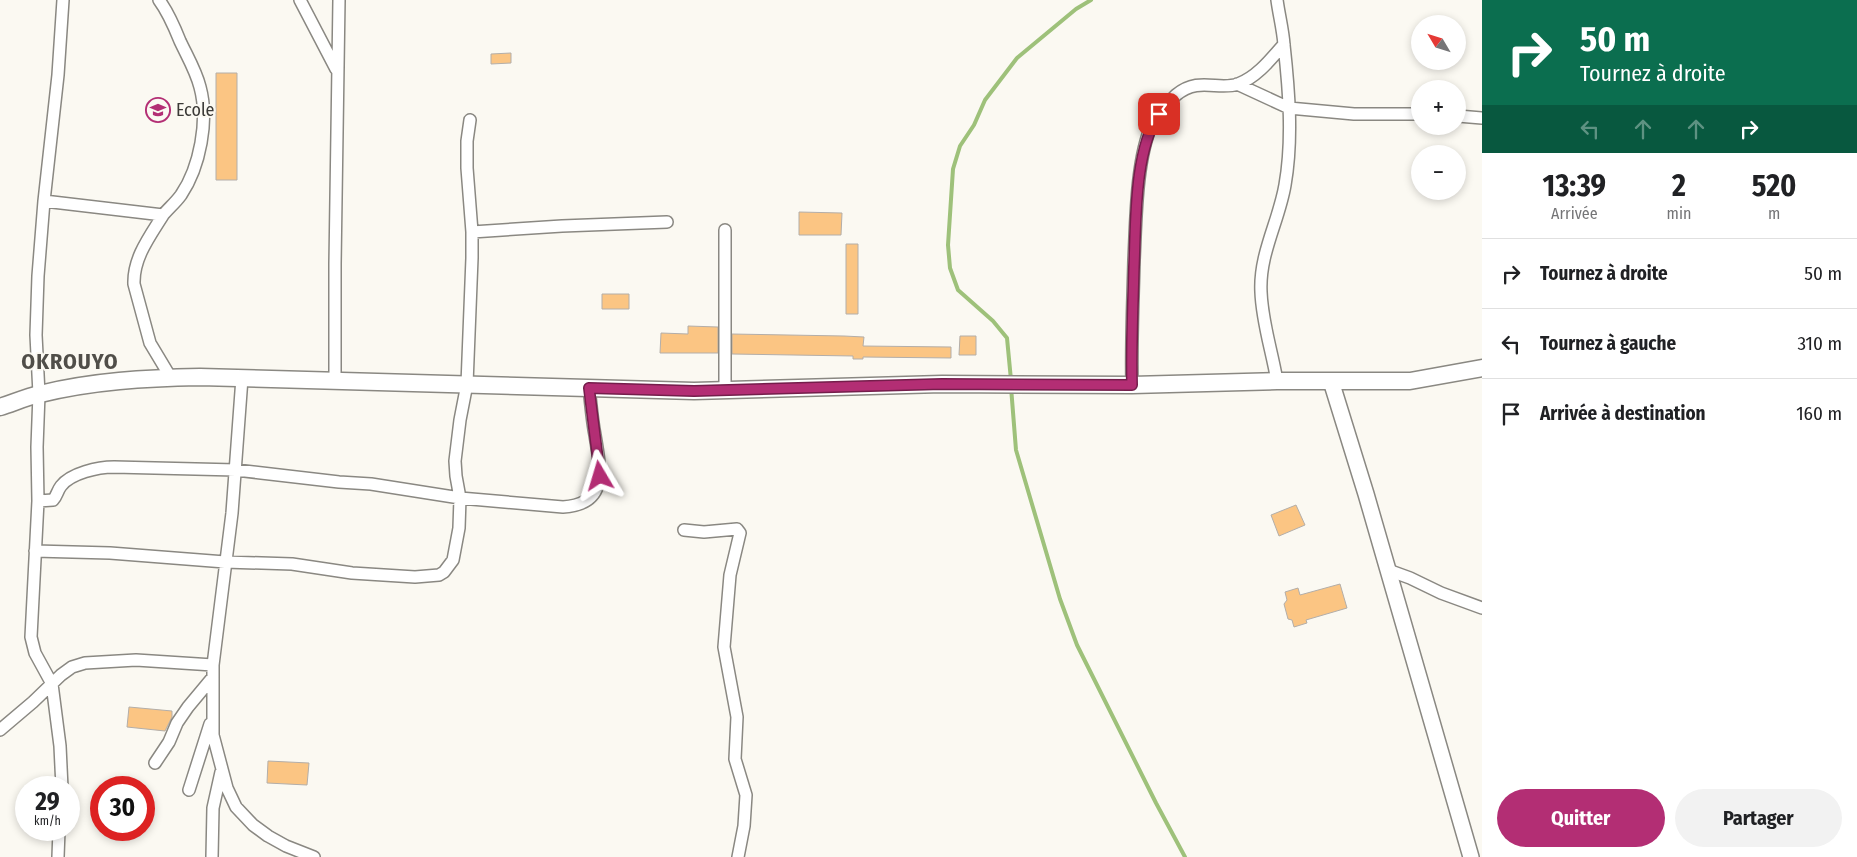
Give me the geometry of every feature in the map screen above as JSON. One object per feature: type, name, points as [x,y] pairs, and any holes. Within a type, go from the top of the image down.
[{"type":"main road","points":[[0,407],[39,394],[90,384],[171,378],[242,378],[335,382],[725,390],[942,384],[1132,385],[1277,381],[1410,381],[1482,368]]},
{"type":"street","points":[[61,776],[60,746],[52,684],[35,653],[31,637],[38,501],[37,447],[39,394],[36,335],[38,276],[58,75],[63,0]]},
{"type":"street","points":[[158,0],[166,10],[190,61],[200,86],[204,104],[202,137],[190,178],[180,196],[163,214],[136,262],[133,274],[150,343],[171,378]]},
{"type":"street","points":[[300,0],[337,70]]},
{"type":"street","points":[[335,382],[334,264],[339,0]]},
{"type":"street","points":[[1277,0],[1284,44],[1289,108],[1288,157],[1285,186],[1263,264],[1260,290],[1277,381]]},
{"type":"street","points":[[1236,84],[1256,73],[1284,44]]},
{"type":"street","points":[[1132,385],[1137,198],[1145,148],[1152,124],[1177,95],[1189,88],[1204,84],[1236,84],[1289,108],[1354,114],[1411,114]]},
{"type":"street","points":[[1466,117],[1482,118]]},
{"type":"street","points":[[35,551],[110,553],[225,562],[292,564],[352,573],[407,577],[439,575],[444,572],[453,560],[459,528],[460,498],[456,476],[456,461],[460,420],[467,384],[472,232],[467,168],[467,141],[470,120]]},
{"type":"street","points":[[44,201],[163,214]]},
{"type":"street","points":[[472,232],[667,222]]},
{"type":"street","points":[[725,230],[725,390]]},
{"type":"street","points":[[242,378],[236,470],[213,671],[213,735],[221,770],[236,807],[252,825],[286,846],[299,857]]},
{"type":"street","points":[[1331,381],[1471,857]]},
{"type":"street","points":[[38,501],[53,500],[64,482],[79,474],[98,468],[114,467],[236,470],[371,484],[460,498],[563,507],[578,504],[591,496],[600,476],[589,388]]},
{"type":"street","points":[[684,530],[704,532],[735,529],[740,533],[730,575],[724,647],[737,717],[735,759],[746,795],[744,826],[738,857]]},
{"type":"street","points":[[1388,570],[1482,608]]},
{"type":"street","points":[[0,730],[72,667],[85,663],[136,660],[213,671]]},
{"type":"street","points":[[155,763],[188,707],[213,671]]},
{"type":"street","points":[[189,790],[212,720]]},
{"type":"street","points":[[212,857],[213,808],[221,770]]},
{"type":"street","points":[[58,857],[59,841]]},
{"type":"street","points":[[286,846],[314,857]]},
{"type":"building","points":[[511,53],[511,63],[491,64],[491,54]]},
{"type":"building","points":[[216,73],[237,73],[237,180],[216,180]]},
{"type":"building","points":[[799,212],[842,213],[841,235],[799,235]]},
{"type":"building","points":[[846,244],[858,244],[858,314],[846,314]]},
{"type":"building","points":[[602,294],[629,294],[629,309],[602,309]]},
{"type":"building","points":[[688,326],[718,327],[718,353],[660,353],[661,333],[688,334]]},
{"type":"building","points":[[732,334],[864,337],[863,346],[951,347],[951,358],[863,357],[863,359],[853,359],[853,356],[732,354]]},
{"type":"building","points":[[960,336],[976,336],[976,355],[959,355]]},
{"type":"building","points":[[1296,505],[1305,525],[1279,536],[1271,515]]},
{"type":"building","points":[[1340,584],[1347,608],[1306,620],[1307,623],[1294,627],[1292,620],[1288,619],[1284,604],[1287,600],[1285,592],[1298,588],[1300,595]]},
{"type":"building","points":[[129,707],[172,711],[172,717],[165,731],[127,727]]},
{"type":"building","points":[[268,761],[309,763],[307,785],[267,783]]},
{"type":"waterway","points":[[1011,380],[1007,338],[993,321],[958,290],[950,268],[948,245],[953,169],[960,146],[974,125],[985,100],[1017,58],[1076,9],[1091,0]]},
{"type":"waterway","points":[[1011,387],[1016,450],[1060,599],[1077,645],[1185,857]]},
{"type":"place","name":"Ecole","points":[[158,110]]},
{"type":"district","name":"OKROUYO","points":[[70,361]]},
{"type":"route","points":[[600,476],[589,388],[694,391],[942,384],[1132,385],[1137,198],[1147,139],[1152,124],[1159,114]]}]
